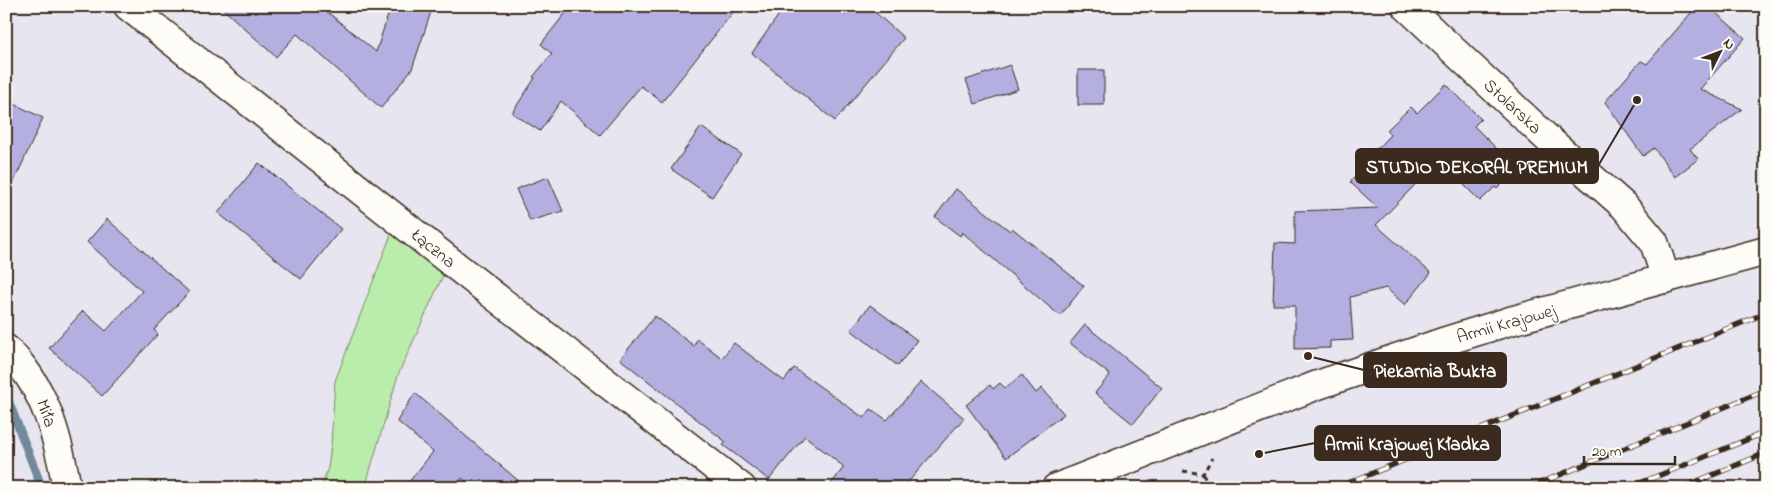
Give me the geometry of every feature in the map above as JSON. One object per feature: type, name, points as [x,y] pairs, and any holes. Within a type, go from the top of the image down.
[{"type":"street","name":"Łączna","points":[[128,6],[461,270],[742,488]]},
{"type":"street","name":"Stolarska","points":[[1406,6],[1548,139],[1624,206],[1654,242],[1666,279]]},
{"type":"street","name":"Armii Krajowej","points":[[1056,488],[1315,386],[1446,341],[1510,321],[1766,251]]},
{"type":"street","name":"Miła","points":[[6,349],[20,361],[38,390],[63,464],[67,488]]},
{"type":"path","points":[[1203,474],[1209,488]]},
{"type":"green space","points":[[398,220],[450,260],[398,375],[365,488],[321,488],[328,468],[335,381]]},
{"type":"building","points":[[220,6],[320,6],[376,52],[391,6],[433,6],[412,69],[381,108],[297,34],[276,57]]},
{"type":"building","points":[[571,6],[738,6],[662,102],[641,86],[600,135],[561,101],[540,131],[512,113],[535,78],[533,77],[552,54],[541,44]]},
{"type":"building","points":[[785,6],[868,6],[904,38],[835,121],[752,53]]},
{"type":"building","points":[[1697,6],[1708,6],[1745,38],[1700,89],[1742,109],[1690,149],[1698,159],[1675,177],[1654,148],[1643,156],[1605,102],[1641,61],[1647,64]]},
{"type":"building","points":[[1010,65],[1018,89],[975,104],[966,80]]},
{"type":"building","points":[[1078,70],[1104,70],[1104,105],[1078,105]]},
{"type":"building","points":[[1446,84],[1481,119],[1474,126],[1517,169],[1497,189],[1495,187],[1480,201],[1439,160],[1376,225],[1431,273],[1405,305],[1386,288],[1350,297],[1353,340],[1330,341],[1330,348],[1295,349],[1295,305],[1273,305],[1275,243],[1295,244],[1295,211],[1378,208],[1350,182],[1358,174],[1355,171],[1390,135],[1387,130],[1411,107],[1417,113]]},
{"type":"building","points":[[6,100],[43,118],[6,199]]},
{"type":"building","points":[[701,127],[741,154],[712,197],[671,169]]},
{"type":"building","points":[[259,163],[341,229],[301,279],[218,213]]},
{"type":"building","points":[[548,177],[563,211],[530,221],[516,189]]},
{"type":"building","points":[[956,189],[1010,231],[1012,228],[1084,286],[1060,316],[962,232],[960,236],[935,217]]},
{"type":"building","points":[[107,219],[189,292],[154,330],[158,334],[102,396],[49,348],[83,311],[106,331],[142,291],[87,242]]},
{"type":"building","points":[[870,305],[917,340],[898,366],[851,330]]},
{"type":"building","points":[[655,316],[694,346],[697,339],[722,358],[734,343],[784,381],[794,368],[864,418],[871,409],[887,420],[921,382],[964,418],[903,488],[828,488],[844,467],[805,436],[769,480],[723,445],[726,442],[620,359]]},
{"type":"building","points":[[1085,325],[1162,388],[1133,424],[1095,393],[1110,375],[1070,343]]},
{"type":"building","points":[[1022,375],[1036,393],[1042,388],[1064,414],[1006,458],[966,405],[990,385],[993,389],[1000,383],[1005,388]]},
{"type":"building","points":[[415,393],[527,488],[473,488],[462,478],[454,488],[404,488],[433,452],[397,421]]},
{"type":"waterway","points":[[6,395],[42,488]]},
{"type":"railway","points":[[1336,488],[1766,313]]},
{"type":"railway","points":[[1528,488],[1766,390]]},
{"type":"railway","points":[[1628,488],[1766,432]]},
{"type":"railway","points":[[1681,488],[1766,453]]},
{"type":"place","name":"STUDIO DEKORAL PREMIUM","points":[[1637,100]]},
{"type":"place","name":"Piekarnia Bukta","points":[[1308,356]]},
{"type":"place","name":"Armii Krajowej Kładka","points":[[1259,454]]}]
